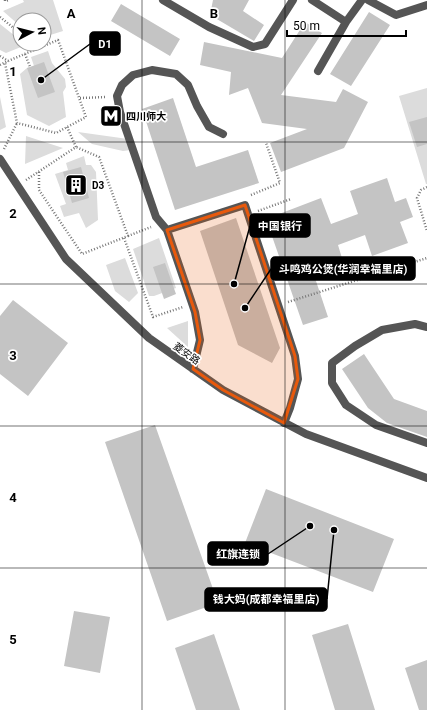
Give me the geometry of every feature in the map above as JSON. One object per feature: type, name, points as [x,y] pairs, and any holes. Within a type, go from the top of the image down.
[{"type":"street","points":[[163,0],[209,27],[253,47],[265,44],[293,0]]},
{"type":"street","points":[[312,0],[346,22]]},
{"type":"street","points":[[318,71],[346,22],[362,0]]},
{"type":"street","points":[[368,0],[396,15],[427,5]]},
{"type":"street","points":[[193,369],[200,340],[192,304],[168,230],[156,217],[120,112],[117,96],[122,85],[133,75],[152,70],[176,74],[188,85],[197,106],[209,127],[223,134]]},
{"type":"street","name":"菱安路","points":[[1,155],[18,186],[66,260],[149,338],[223,390],[284,423],[306,434],[427,478]]},
{"type":"street","points":[[168,230],[245,205],[295,356],[298,379],[284,423]]},
{"type":"street","points":[[427,327],[415,324],[382,330],[355,346],[332,363],[332,383],[346,405],[376,425],[427,443]]},
{"type":"path","points":[[5,0],[9,0]]},
{"type":"path","points":[[0,17],[12,27]]},
{"type":"path","points":[[17,123],[56,133],[86,117],[58,40],[52,42]]},
{"type":"path","points":[[0,65],[29,52]]},
{"type":"path","points":[[25,54],[30,67]]},
{"type":"path","points":[[0,56],[6,62],[17,123],[1,155]]},
{"type":"path","points":[[80,98],[117,96]]},
{"type":"path","points":[[67,127],[76,147],[99,157],[128,236]]},
{"type":"path","points":[[266,144],[280,183],[250,194],[256,212],[292,199]]},
{"type":"path","points":[[18,186],[76,147]]},
{"type":"path","points":[[39,172],[39,190],[82,254],[161,223]]},
{"type":"path","points":[[427,187],[421,190],[417,198],[427,231]]},
{"type":"path","points":[[245,205],[253,202]]},
{"type":"path","points":[[124,238],[152,317],[192,304]]},
{"type":"path","points":[[278,306],[427,258]]},
{"type":"highlighted area","points":[[245,205],[295,356],[298,379],[284,423],[223,390],[193,369],[200,340],[195,312],[167,230]]},
{"type":"shaded area","points":[[23,0],[53,0],[63,31],[52,34],[52,12],[12,12],[12,19],[3,11],[24,2]]},
{"type":"shaded area","points":[[0,24],[12,34],[12,51],[6,53],[0,50]]},
{"type":"shaded area","points":[[48,52],[52,63],[65,79],[66,87],[63,92],[66,117],[49,126],[27,115],[20,74],[27,68],[34,66],[31,57]]},
{"type":"shaded area","points":[[427,88],[427,184],[426,184],[399,96]]},
{"type":"shaded area","points":[[0,97],[6,127],[0,130]]},
{"type":"shaded area","points":[[78,132],[128,139],[131,150],[123,151],[92,144]]},
{"type":"shaded area","points":[[26,136],[63,148],[25,164]]},
{"type":"shaded area","points":[[84,156],[86,165],[91,165],[96,172],[98,220],[86,228],[79,213],[64,217],[60,206],[66,204],[55,174],[68,170],[66,163]]},
{"type":"shaded area","points":[[159,238],[176,288],[154,296],[149,296],[133,249]]},
{"type":"shaded area","points":[[125,258],[138,293],[129,302],[115,291],[106,265]]},
{"type":"shaded area","points":[[188,321],[188,347],[167,328]]},
{"type":"building","points":[[213,0],[249,0],[243,11],[264,25],[254,41],[210,15]]},
{"type":"building","points":[[121,4],[180,39],[170,56],[111,21]]},
{"type":"building","points":[[369,12],[390,25],[351,86],[330,74]]},
{"type":"building","points":[[305,22],[322,33],[281,95],[336,102],[343,89],[368,102],[344,148],[281,172],[270,143],[307,129],[262,123],[248,88],[229,95],[231,72],[200,65],[204,42],[282,58]]},
{"type":"building","points":[[44,62],[55,92],[38,98],[27,68]]},
{"type":"building","points":[[173,98],[196,167],[248,150],[259,183],[175,210],[142,109]]},
{"type":"building","points":[[427,117],[427,144],[417,147],[409,122]]},
{"type":"building","name":"D3","points":[[81,167],[89,198],[72,203],[63,172]]},
{"type":"building","points":[[387,178],[395,202],[406,198],[413,217],[400,222],[408,243],[372,256],[365,235],[338,245],[345,268],[315,278],[328,317],[303,325],[266,219],[321,198],[331,224],[358,214],[350,191]]},
{"type":"building","points":[[236,218],[280,348],[272,363],[238,345],[200,231]]},
{"type":"building","points":[[165,263],[176,294],[164,299],[153,267]]},
{"type":"building","points":[[13,300],[68,343],[28,396],[0,374],[0,316]]},
{"type":"building","points":[[364,354],[394,399],[427,411],[427,437],[387,423],[368,408],[342,369]]},
{"type":"building","points":[[155,425],[218,603],[167,621],[105,442]]},
{"type":"building","points":[[266,489],[394,539],[373,592],[245,543]]},
{"type":"building","points":[[74,611],[110,617],[100,673],[64,666]]},
{"type":"building","points":[[348,624],[375,710],[335,710],[312,635]]},
{"type":"building","points":[[214,634],[240,710],[196,710],[175,648]]},
{"type":"building","points":[[427,660],[427,710],[419,710],[405,668]]},
{"type":"place","name":"D1","points":[[41,80]]},
{"type":"place","name":"四川师大","points":[[111,116]]},
{"type":"place","name":"D3","points":[[76,185]]},
{"type":"place","name":"中国银行","points":[[234,284]]},
{"type":"place","name":"斗鸣鸡公煲(华润幸福里店)","points":[[245,308]]},
{"type":"place","name":"红旗连锁","points":[[310,526]]},
{"type":"place","name":"钱大妈(成都幸福里店)","points":[[334,530]]}]
